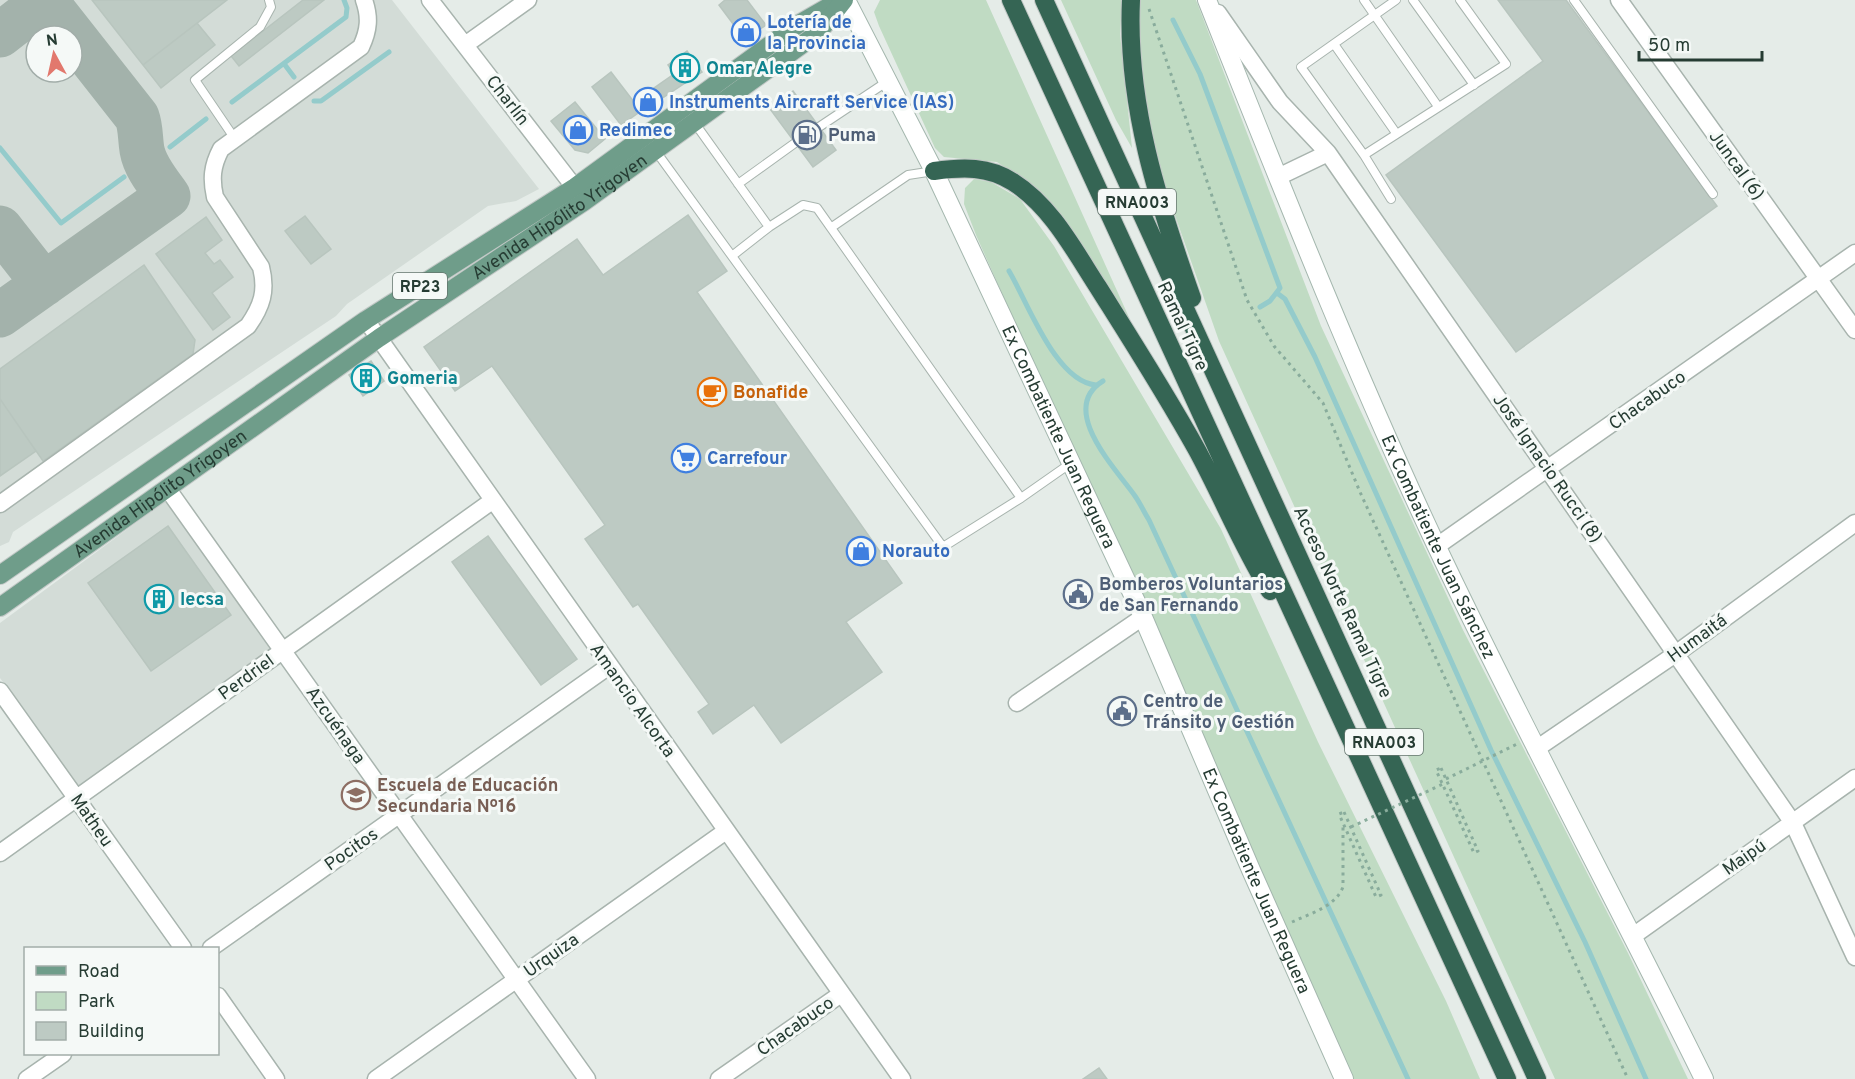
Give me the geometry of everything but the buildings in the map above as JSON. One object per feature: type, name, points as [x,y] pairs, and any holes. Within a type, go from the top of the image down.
[{"type":"highway","name":"Ramal Tigre","points":[[1011,0],[1317,669]]},
{"type":"highway","name":"Ramal Tigre","points":[[1044,0],[1229,405]]},
{"type":"highway","points":[[1131,0],[1131,55],[1144,142],[1183,272],[1229,405]]},
{"type":"highway","points":[[934,171],[960,168],[981,169],[998,174],[1027,192],[1058,228],[1164,391],[1263,579],[1317,669]]},
{"type":"highway","name":"Acceso Norte Ramal Tigre","points":[[1229,405],[1538,1079]]},
{"type":"highway","name":"RNA003","points":[[1317,669],[1507,1079]]},
{"type":"main road","name":"Avenida Hipólito Yrigoyen","points":[[5,571],[366,320],[655,150],[818,33],[844,0]]},
{"type":"main road","name":"Avenida Hipólito Yrigoyen","points":[[0,607],[580,194],[796,25],[844,0]]},
{"type":"main road","points":[[5,571],[26,589]]},
{"type":"street","points":[[0,504],[248,326],[256,315],[265,291],[261,267],[219,204],[212,184],[215,160],[221,149],[362,47],[369,27],[364,0]]},
{"type":"street","name":"Charlín","points":[[430,0],[580,194]]},
{"type":"street","points":[[465,45],[528,0]]},
{"type":"street","name":"Ex Combatiente Juan Reguera","points":[[844,0],[934,171],[1143,617],[1344,1079]]},
{"type":"street","name":"José Ignacio Rucci (8)","points":[[1208,0],[1280,102],[1328,153],[1793,823],[1855,957]]},
{"type":"street","name":"Ex Combatiente Juan Sánchez","points":[[1208,0],[1360,378],[1437,546],[1587,853],[1633,936],[1704,1079]]},
{"type":"street","name":"Juncal (6)","points":[[1619,0],[1855,330]]},
{"type":"street","points":[[1278,177],[1328,153]]},
{"type":"street","name":"Chacabuco","points":[[1437,546],[1855,253]]},
{"type":"street","name":"Amancio Alcorta","points":[[366,320],[902,1079]]},
{"type":"street","name":"Azcuénaga","points":[[167,488],[587,1079]]},
{"type":"street","name":"Perdriel","points":[[0,853],[492,501]]},
{"type":"street","name":"Humaitá","points":[[1536,749],[1677,653],[1855,523]]},
{"type":"street","points":[[1017,703],[1143,617]]},
{"type":"street","name":"Pocitos","points":[[212,947],[609,666]]},
{"type":"street","name":"Matheu","points":[[0,691],[182,947]]},
{"type":"street","name":"Maipú","points":[[1633,936],[1855,778]]},
{"type":"street","name":"Urquiza","points":[[376,1079],[726,831]]},
{"type":"street","name":"Chacabuco","points":[[719,1079],[842,994]]},
{"type":"street","points":[[219,997],[276,1079]]},
{"type":"street","points":[[27,1079],[60,1055]]},
{"type":"lane","points":[[236,138],[195,80],[260,27],[271,7],[268,0]]},
{"type":"lane","points":[[1364,0],[1437,105]]},
{"type":"lane","points":[[1391,199],[1364,155],[1301,67],[1396,0]]},
{"type":"lane","points":[[1413,0],[1474,85]]},
{"type":"lane","points":[[1364,155],[1437,105],[1506,64],[1460,0]]},
{"type":"lane","points":[[1574,0],[1713,194]]},
{"type":"lane","points":[[1334,44],[1396,133]]},
{"type":"lane","points":[[819,127],[888,81]]},
{"type":"lane","points":[[694,122],[769,227]]},
{"type":"lane","points":[[738,184],[795,143]]},
{"type":"lane","points":[[655,150],[943,547],[1021,498],[1071,463]]},
{"type":"lane","points":[[832,227],[908,175],[934,171]]},
{"type":"lane","points":[[732,256],[769,227],[803,205],[817,208],[1021,498]]},
{"type":"path","points":[[1146,0],[1247,300],[1274,346],[1323,403],[1360,492],[1628,1079]]},
{"type":"path","points":[[1446,779],[1498,754]]},
{"type":"path","points":[[1441,768],[1478,851],[1474,853],[1443,784],[1436,770],[1441,768]]},
{"type":"path","points":[[1350,827],[1443,784]]},
{"type":"path","points":[[1344,812],[1350,827],[1381,895],[1376,897],[1339,814],[1344,812]]},
{"type":"path","points":[[1277,929],[1334,902],[1343,887],[1344,824]]},
{"type":"shaded area","points":[[0,0],[392,0],[539,189],[516,201],[488,206],[347,304],[336,316],[13,532],[9,542],[0,546]]},
{"type":"shaded area","points":[[167,500],[273,649],[79,790],[0,678],[0,623]]},
{"type":"green space","points":[[880,0],[986,0],[1150,364],[1021,178],[997,162],[944,157],[935,148],[879,26],[874,12]]},
{"type":"green space","points":[[1061,0],[1122,0],[1120,34],[1132,148],[1116,120]]},
{"type":"green space","points":[[1135,0],[1196,0],[1321,326],[1463,630],[1628,953],[1688,1079],[1555,1079],[1219,341],[1157,164],[1133,29]]},
{"type":"green space","points":[[974,179],[991,182],[1020,199],[1054,246],[1221,529],[1318,742],[1446,1001],[1480,1079],[1352,1079],[976,235],[964,204],[965,188]]},
{"type":"waterway","points":[[232,102],[346,17],[347,8],[344,0]]},
{"type":"waterway","points":[[1173,20],[1200,74],[1280,288],[1270,301],[1260,307]]},
{"type":"waterway","points":[[314,101],[321,101],[389,52]]},
{"type":"waterway","points":[[285,65],[294,77]]},
{"type":"waterway","points":[[170,147],[206,119]]},
{"type":"waterway","points":[[0,148],[61,223],[124,177]]},
{"type":"waterway","points":[[1009,271],[1034,320],[1056,356],[1082,381],[1096,385]]},
{"type":"waterway","points":[[1277,293],[1285,299],[1315,357],[1491,750],[1585,942],[1646,1079]]},
{"type":"waterway","points":[[1103,381],[1090,393],[1086,407],[1088,423],[1104,455],[1137,499],[1149,520],[1408,1079]]},
{"type":"taxiway","points":[[0,35],[45,0]]},
{"type":"taxiway","points":[[0,315],[168,196],[146,162],[137,117],[45,0]]},
{"type":"taxiway","points":[[0,228],[44,284]]},
{"type":"place","name":"Lotería de la Provincia","points":[[746,32]]},
{"type":"place","name":"Omar Alegre","points":[[685,68]]},
{"type":"place","name":"Instruments Aircraft Service (IAS)","points":[[648,102]]},
{"type":"place","name":"Redimec","points":[[578,130]]},
{"type":"place","name":"Puma","points":[[807,135]]},
{"type":"place","name":"Gomeria","points":[[366,378]]},
{"type":"place","name":"Bonafide","points":[[712,392]]},
{"type":"place","name":"Carrefour","points":[[686,458]]},
{"type":"place","name":"Norauto","points":[[861,551]]},
{"type":"place","name":"Bomberos Voluntarios de San Fernando","points":[[1078,594]]},
{"type":"place","name":"Iecsa","points":[[159,599]]},
{"type":"place","name":"Centro de Tránsito y Gestión","points":[[1122,711]]},
{"type":"place","name":"Escuela de Educación Secundaria Nº16","points":[[356,795]]}]
